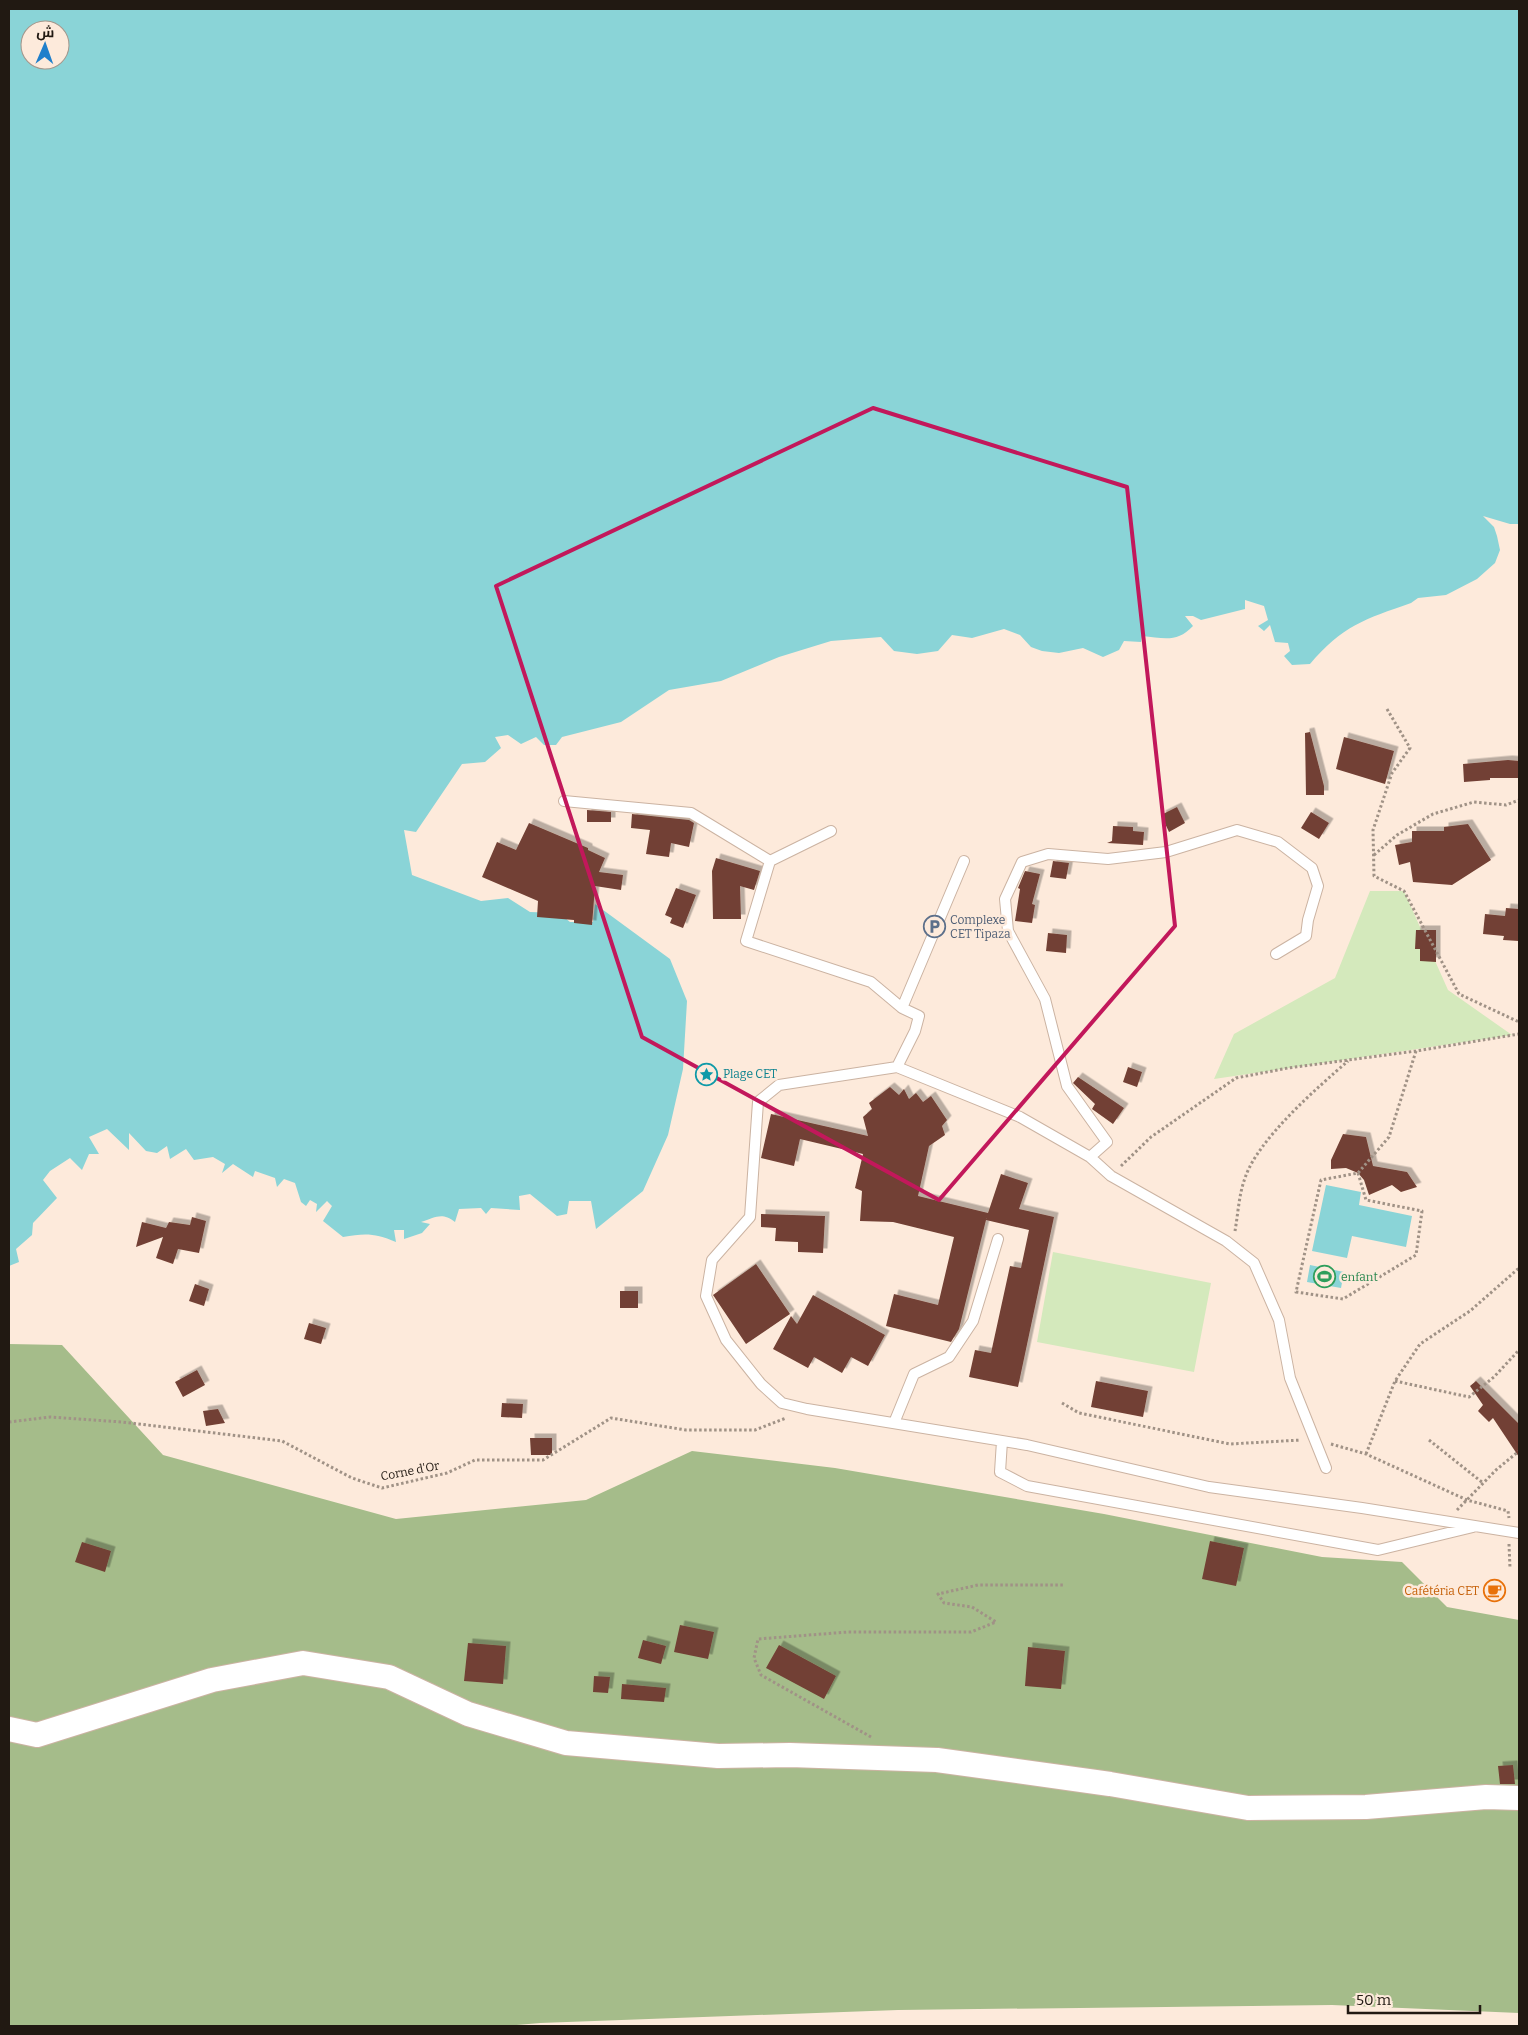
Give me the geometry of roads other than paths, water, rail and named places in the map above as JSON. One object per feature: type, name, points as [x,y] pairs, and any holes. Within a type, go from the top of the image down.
[{"type":"street","points":[[9,1729],[37,1735],[212,1680],[303,1663],[389,1677],[468,1714],[566,1743],[718,1756],[790,1755],[937,1760],[1110,1784],[1248,1808],[1366,1807],[1486,1797],[1519,1798]]},
{"type":"lane","points":[[564,801],[691,812],[770,860]]},
{"type":"lane","points":[[1090,1157],[1107,1142],[1066,1086],[1045,999],[1008,930],[1005,898],[1022,862],[1048,854],[1108,859],[1166,852],[1237,830],[1278,842],[1312,868],[1318,886],[1308,920],[1306,936],[1276,954]]},
{"type":"lane","points":[[831,831],[770,860],[746,941],[870,982],[902,1008],[919,1016],[915,1031],[897,1067]]},
{"type":"lane","points":[[902,1008],[964,861]]},
{"type":"lane","points":[[1326,1468],[1290,1378],[1279,1320],[1254,1263],[1233,1246],[1111,1176],[1090,1157],[1020,1117],[897,1067],[779,1085],[758,1102],[750,1217],[712,1260],[706,1296],[726,1340],[761,1384],[782,1403],[807,1409],[1002,1441],[1210,1487],[1514,1532]]},
{"type":"lane","points":[[894,1423],[914,1374],[949,1357],[973,1321],[998,1239]]},
{"type":"lane","points":[[1002,1441],[1000,1472],[1027,1486],[1378,1550],[1478,1526]]},
{"type":"water","points":[[9,9],[1519,9],[1519,524],[1510,524],[1483,516],[1494,527],[1500,550],[1495,563],[1477,579],[1446,595],[1418,598],[1411,603],[1355,625],[1333,641],[1310,664],[1292,665],[1284,656],[1290,651],[1288,643],[1275,642],[1270,625],[1264,631],[1258,626],[1268,620],[1264,606],[1245,600],[1245,609],[1201,620],[1193,616],[1185,616],[1193,626],[1181,635],[1170,638],[1142,636],[1141,642],[1124,641],[1119,650],[1103,657],[1083,648],[1059,653],[1042,651],[1031,647],[1020,635],[1004,629],[972,638],[952,635],[938,651],[917,654],[894,651],[881,637],[831,641],[779,657],[721,681],[669,690],[621,722],[562,737],[556,745],[544,745],[536,737],[521,744],[508,735],[495,737],[501,748],[485,762],[462,764],[416,832],[404,830],[412,875],[481,901],[508,898],[530,912],[559,913],[570,922],[593,922],[595,904],[670,959],[687,1001],[683,1069],[668,1135],[643,1191],[596,1229],[591,1201],[569,1201],[567,1214],[557,1216],[530,1194],[519,1196],[520,1210],[491,1208],[486,1214],[481,1208],[459,1209],[455,1222],[442,1216],[431,1218],[421,1222],[430,1224],[422,1233],[404,1239],[404,1230],[394,1230],[396,1242],[370,1235],[343,1237],[323,1221],[332,1206],[327,1201],[316,1212],[317,1204],[310,1200],[306,1206],[301,1202],[295,1183],[284,1179],[277,1187],[275,1178],[255,1171],[253,1177],[233,1164],[222,1173],[225,1164],[213,1157],[194,1160],[186,1149],[170,1159],[167,1146],[157,1153],[146,1151],[129,1133],[129,1150],[107,1129],[89,1137],[99,1154],[89,1154],[82,1170],[70,1158],[50,1171],[43,1180],[57,1198],[33,1223],[32,1235],[16,1249],[19,1262],[9,1266]]},
{"type":"water","points":[[1326,1185],[1361,1192],[1359,1205],[1412,1216],[1406,1247],[1352,1236],[1347,1258],[1312,1251]]},
{"type":"water","name":"enfant","points":[[1310,1265],[1344,1272],[1341,1288],[1307,1282]]},
{"type":"place","name":"Complexe CET Tipaza","points":[[934,927]]},
{"type":"place","name":"Plage CET","points":[[707,1074]]},
{"type":"place","name":"enfant","points":[[1325,1277]]},
{"type":"place","name":"Cafétéria CET","points":[[1495,1591]]}]
